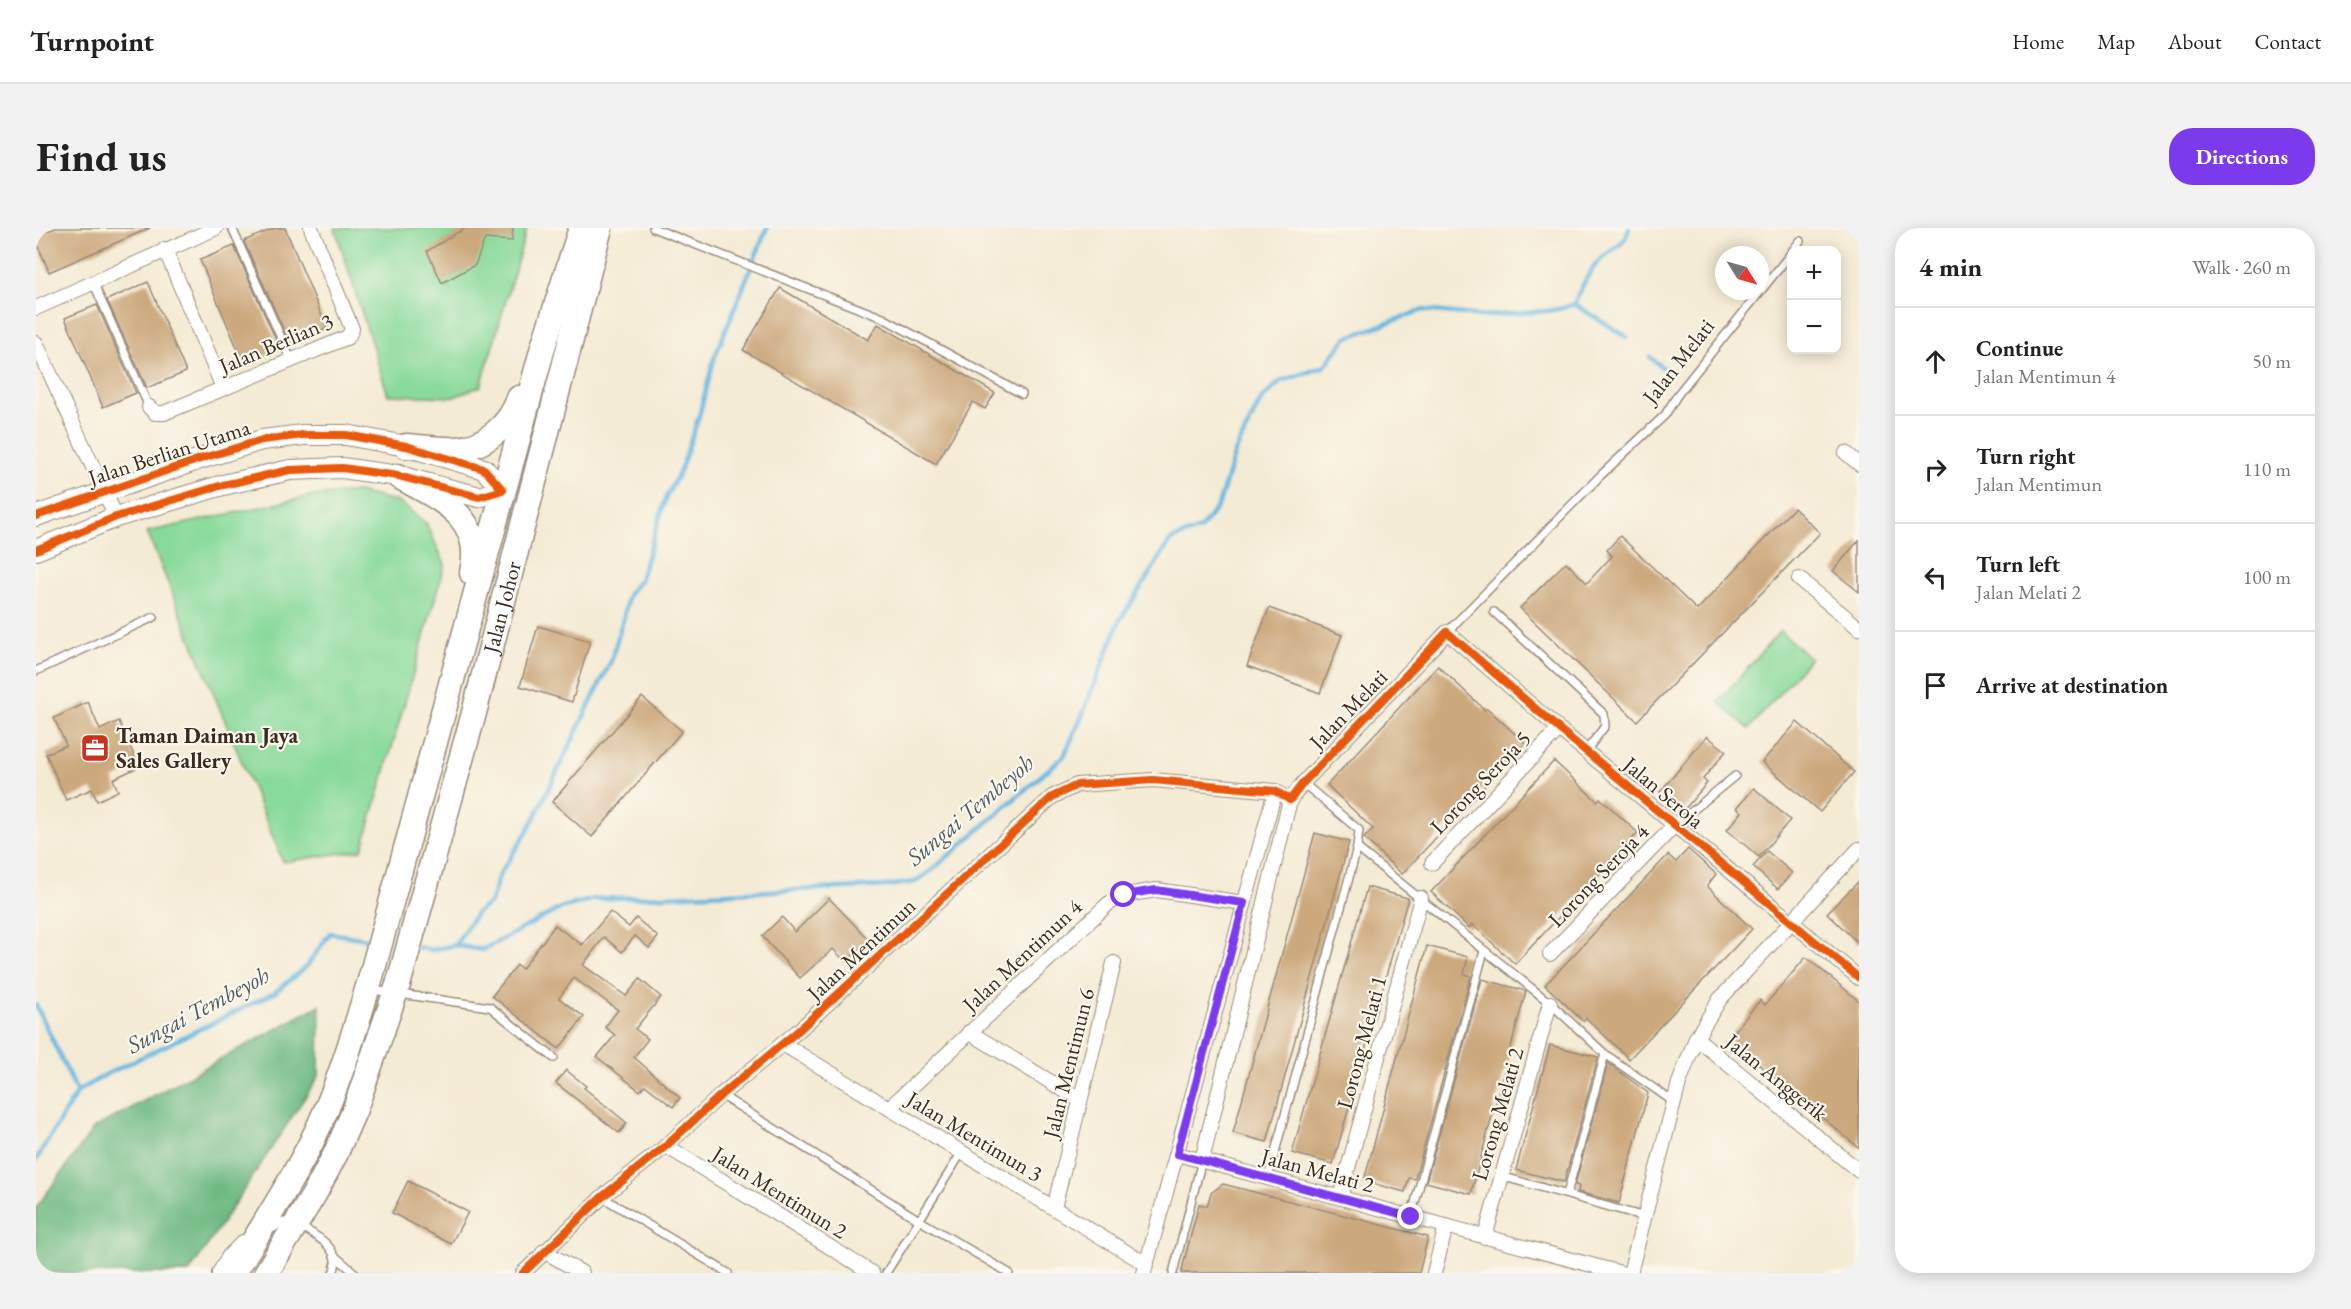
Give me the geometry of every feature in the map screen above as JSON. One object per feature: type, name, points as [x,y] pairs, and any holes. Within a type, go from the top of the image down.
[{"type":"highway","name":"Jalan Johor","points":[[251,1268],[331,1100],[369,985],[543,347],[581,228]]},
{"type":"highway","name":"Jalan Johor","points":[[251,1268],[295,1224],[315,1192],[355,1108],[397,989],[474,713],[600,228]]},
{"type":"highway","points":[[406,446],[457,449],[478,443],[496,432],[513,412],[525,379],[543,347]]},
{"type":"highway","points":[[515,553],[513,504],[503,490],[520,478],[546,439]]},
{"type":"highway","points":[[398,476],[448,505],[462,518],[469,530],[475,554],[467,593],[468,626]]},
{"type":"street","points":[[36,308],[216,228]]},
{"type":"street","name":"Jalan Berlian 3","points":[[149,407],[155,413],[164,413],[348,337],[352,329],[310,228]]},
{"type":"street","points":[[165,249],[223,388]]},
{"type":"street","points":[[36,343],[116,518]]},
{"type":"street","name":"Jalan Berlian Utama","points":[[36,516],[203,458],[262,441],[303,435],[346,435],[406,446],[484,469],[503,490],[479,497],[398,476],[342,468],[290,470],[223,485],[116,518],[36,550]]},
{"type":"street","points":[[1846,453],[1859,464]]},
{"type":"street","points":[[1799,579],[1859,628]]},
{"type":"street","name":"Jalan Seroja","points":[[1447,632],[1559,729],[1859,978]]},
{"type":"street","name":"Jalan Melati","points":[[1202,1160],[1290,800],[1303,783],[1447,632]]},
{"type":"street","name":"Lorong Seroja 5","points":[[1432,863],[1559,729]]},
{"type":"street","name":"Jalan Mentimun","points":[[523,1273],[602,1197],[666,1146],[783,1044],[1052,797],[1077,785],[1153,780],[1275,792]]},
{"type":"street","points":[[1145,1268],[1275,792],[1290,800]]},
{"type":"street","name":"Lorong Seroja 4","points":[[1550,954],[1675,825]]},
{"type":"street","points":[[1630,1273],[1686,1062],[1696,1038],[1720,999],[1859,849]]},
{"type":"street","name":"Jalan Mentimun 4","points":[[889,1108],[1108,904],[1124,895],[1156,890],[1244,903]]},
{"type":"street","name":"Lorong Melati 1","points":[[1340,1198],[1421,898]]},
{"type":"street","name":"Jalan Mentimun 6","points":[[1054,1208],[1114,963]]},
{"type":"street","name":"Lorong Melati 2","points":[[1485,1237],[1550,1003]]},
{"type":"street","points":[[969,1032],[1080,1100]]},
{"type":"street","name":"Jalan Anggerik","points":[[1696,1038],[1859,1171]]},
{"type":"street","name":"Jalan Mentimun 3","points":[[783,1044],[1054,1208],[1145,1268]]},
{"type":"street","name":"Jalan Mentimun 2","points":[[666,1146],[872,1273]]},
{"type":"street","name":"Jalan Melati 2","points":[[1177,1154],[1621,1273]]},
{"type":"street","points":[[219,1273],[230,1256],[270,1224]]},
{"type":"street","points":[[1434,1273],[1446,1226]]},
{"type":"street","points":[[544,1251],[582,1273]]},
{"type":"lane","points":[[232,228],[291,360]]},
{"type":"lane","points":[[653,228],[883,318],[1022,394]]},
{"type":"lane","name":"Jalan Melati","points":[[1796,246],[1800,241]]},
{"type":"lane","name":"Jalan Melati","points":[[1447,632],[1600,476],[1665,415],[1678,394],[1787,257]]},
{"type":"lane","points":[[93,282],[149,407]]},
{"type":"lane","points":[[1494,612],[1604,714],[1605,726],[1586,751]]},
{"type":"lane","points":[[36,671],[154,617]]},
{"type":"lane","points":[[1675,825],[1735,776]]},
{"type":"lane","points":[[1268,1178],[1357,848],[1359,830],[1303,783]]},
{"type":"lane","points":[[1357,848],[1550,1003],[1605,1054],[1675,1103]]},
{"type":"lane","points":[[1411,1217],[1484,951]]},
{"type":"lane","points":[[369,985],[490,1007],[554,1058]]},
{"type":"lane","points":[[1566,1194],[1605,1054]]},
{"type":"lane","points":[[722,1095],[919,1220],[1009,1273]]},
{"type":"lane","points":[[886,1273],[962,1152]]},
{"type":"lane","points":[[1173,1273],[1202,1160]]},
{"type":"lane","points":[[1501,1176],[1645,1217]]},
{"type":"lane","points":[[602,1197],[728,1273]]},
{"type":"lane","points":[[270,1224],[275,1226],[284,1221],[295,1224],[328,1245],[336,1257],[356,1273]]},
{"type":"lane","points":[[333,1273],[336,1257]]},
{"type":"lane","points":[[240,1273],[251,1268]]},
{"type":"green space","points":[[335,228],[527,228],[481,386],[454,397],[388,395]]},
{"type":"green space","points":[[357,492],[399,502],[426,523],[445,564],[362,850],[283,862],[147,532],[311,496]]},
{"type":"green space","points":[[1780,631],[1810,658],[1749,729],[1718,702]]},
{"type":"green space","points":[[320,1005],[319,1076],[189,1273],[36,1273],[36,1208],[94,1128]]},
{"type":"building","points":[[55,228],[150,228],[49,272],[36,236]]},
{"type":"building","points":[[275,228],[285,228],[327,328],[290,344],[244,241]]},
{"type":"building","points":[[465,228],[513,228],[512,241],[485,239],[475,265],[442,283],[427,251]]},
{"type":"building","points":[[234,246],[280,349],[244,364],[200,260]]},
{"type":"building","points":[[148,282],[186,372],[147,388],[107,300]]},
{"type":"building","points":[[780,288],[868,340],[878,324],[995,393],[985,409],[973,402],[936,464],[743,350]]},
{"type":"building","points":[[97,305],[136,393],[103,407],[65,318]]},
{"type":"building","points":[[1794,508],[1820,533],[1637,721],[1520,608],[1566,562],[1587,583],[1612,556],[1607,550],[1620,536],[1697,610]]},
{"type":"building","points":[[1859,540],[1859,592],[1833,571]]},
{"type":"building","points":[[1269,608],[1342,635],[1320,693],[1247,666]]},
{"type":"building","points":[[538,626],[590,641],[572,702],[520,686]]},
{"type":"building","points":[[1438,666],[1525,743],[1402,874],[1364,838],[1373,829],[1327,785]]},
{"type":"building","points":[[642,697],[682,731],[592,837],[552,802]]},
{"type":"building","name":"Taman Daiman Jaya Sales Gallery","points":[[88,702],[100,730],[119,721],[139,767],[113,779],[118,791],[97,801],[92,789],[66,800],[46,754],[66,745],[54,718]]},
{"type":"building","points":[[1797,722],[1854,772],[1820,812],[1762,762]]},
{"type":"building","points":[[1707,736],[1726,751],[1703,779],[1707,783],[1683,811],[1660,792]]},
{"type":"building","points":[[1554,761],[1597,801],[1600,798],[1638,833],[1515,964],[1472,924],[1469,928],[1431,892]]},
{"type":"building","points":[[1754,788],[1790,820],[1759,857],[1727,830],[1742,812],[1737,808]]},
{"type":"building","points":[[1315,833],[1349,842],[1267,1142],[1233,1133]]},
{"type":"building","points":[[1688,849],[1716,874],[1707,886],[1752,929],[1629,1059],[1586,1018],[1583,1021],[1545,985],[1668,855],[1676,862]]},
{"type":"building","points":[[1767,851],[1792,873],[1778,889],[1753,867]]},
{"type":"building","points":[[1859,881],[1859,944],[1827,913]]},
{"type":"building","points":[[1367,887],[1408,898],[1333,1164],[1292,1153]]},
{"type":"building","points":[[829,898],[869,940],[846,962],[833,949],[800,978],[762,936],[782,917],[795,932]]},
{"type":"building","points":[[610,912],[629,927],[636,918],[658,937],[649,948],[635,936],[622,952],[604,937],[583,965],[626,996],[640,979],[661,997],[635,1029],[648,1039],[634,1057],[680,1098],[673,1107],[645,1085],[640,1091],[597,1057],[615,1035],[605,1027],[618,1010],[574,978],[559,998],[584,1017],[559,1049],[492,996],[517,965],[522,969],[555,925],[582,945]]},
{"type":"building","points":[[1427,946],[1468,957],[1464,974],[1471,976],[1415,1179],[1409,1178],[1405,1192],[1364,1181]]},
{"type":"building","points":[[1806,957],[1859,1001],[1859,1148],[1728,1039],[1760,1000],[1765,1005]]},
{"type":"building","points":[[1482,979],[1526,991],[1471,1194],[1426,1182]]},
{"type":"building","points":[[1550,1045],[1598,1057],[1564,1182],[1516,1170]]},
{"type":"building","points":[[1608,1063],[1648,1093],[1619,1203],[1578,1192],[1579,1186],[1575,1185]]},
{"type":"building","points":[[566,1070],[627,1123],[619,1133],[556,1083]]},
{"type":"building","points":[[408,1181],[468,1212],[451,1244],[392,1213]]},
{"type":"building","points":[[1223,1184],[1428,1237],[1419,1273],[1181,1273],[1199,1204],[1207,1206],[1211,1193]]},
{"type":"waterway","points":[[455,945],[477,912],[491,902],[499,875],[529,829],[611,661],[628,595],[640,580],[666,497],[680,471],[699,416],[714,359],[767,228]]},
{"type":"waterway","name":"Sungai Tembeyoh","points":[[417,947],[432,950],[455,945],[482,950],[563,907],[595,899],[886,886],[915,882],[931,871],[1064,756],[1120,620],[1171,540],[1200,529],[1218,506],[1235,452],[1261,400],[1281,381],[1324,367],[1346,338],[1423,310],[1484,316],[1546,311],[1574,304],[1594,267],[1624,240],[1629,228]]},
{"type":"waterway","points":[[1574,304],[1627,337]]},
{"type":"waterway","points":[[1650,357],[1669,373]]},
{"type":"waterway","name":"Sungai Tembeyoh","points":[[36,1160],[77,1092],[105,1075],[274,993],[307,966],[330,933],[373,940]]},
{"type":"waterway","points":[[36,1005],[77,1092]]},
{"type":"cycle path","points":[[36,516],[262,440],[303,435],[346,435],[406,446],[484,469],[503,490],[479,497],[398,476],[342,468],[290,470],[223,485],[116,517],[36,550]]},
{"type":"cycle path","points":[[523,1273],[602,1197],[666,1146],[721,1095],[799,1030],[1052,797],[1077,785],[1153,780],[1275,791],[1290,800],[1303,783],[1447,632],[1559,729],[1859,978]]},
{"type":"place","name":"Taman Daiman Jaya Sales Gallery","points":[[95,748]]},
{"type":"route","points":[[1124,895],[1156,890],[1244,903],[1177,1154],[1411,1217]]}]
